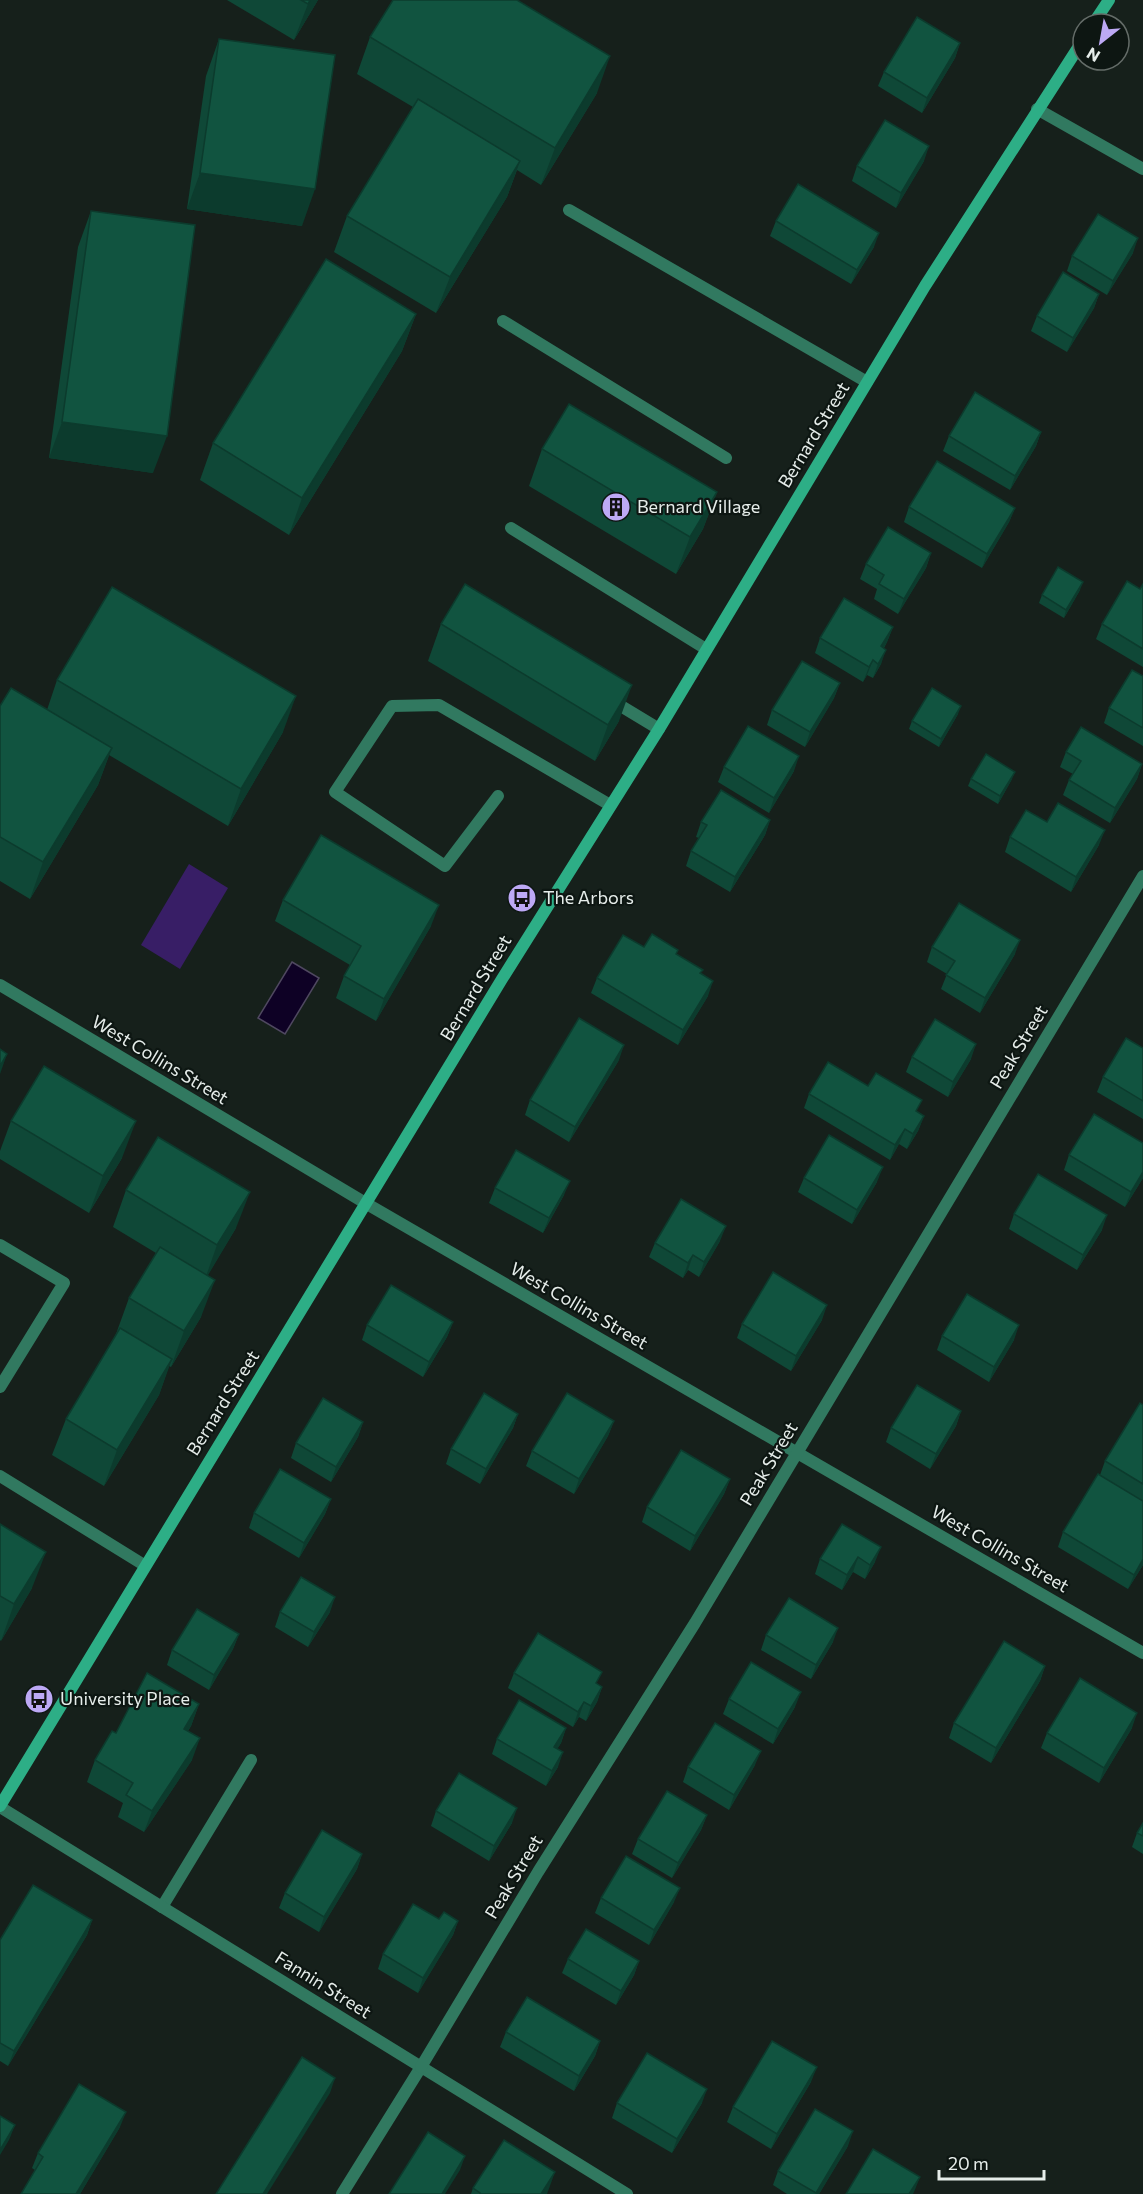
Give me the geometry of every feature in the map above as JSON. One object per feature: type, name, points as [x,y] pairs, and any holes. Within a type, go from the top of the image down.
[{"type":"street","name":"Bernard Street","points":[[0,1806],[144,1565],[367,1204],[502,979],[659,729],[867,382],[1071,58]]},
{"type":"street","points":[[1037,109],[1143,169]]},
{"type":"street","points":[[569,210],[867,382]]},
{"type":"street","points":[[503,321],[726,458]]},
{"type":"street","points":[[511,528],[706,649]]},
{"type":"street","points":[[598,693],[659,729]]},
{"type":"street","points":[[498,796],[445,866],[335,792],[392,706],[439,705],[610,805]]},
{"type":"street","name":"Peak Street","points":[[342,2194],[544,1862],[695,1623],[1143,876]]},
{"type":"street","name":"West Collins Street","points":[[0,985],[367,1204],[1143,1653]]},
{"type":"street","points":[[0,1245],[64,1283],[0,1387]]},
{"type":"street","points":[[0,1476],[144,1565]]},
{"type":"street","points":[[162,1907],[251,1760]]},
{"type":"street","name":"Fannin Street","points":[[0,1806],[627,2194]]},
{"type":"shaded area","points":[[189,864],[228,888],[180,969],[141,945]]},
{"type":"shaded area","points":[[292,962],[319,978],[285,1034],[258,1018]]},
{"type":"building","points":[[393,0],[517,0],[610,56],[555,148],[370,37]]},
{"type":"building","points":[[917,17],[960,43],[927,98],[884,72]]},
{"type":"building","points":[[219,39],[335,55],[315,189],[200,173]]},
{"type":"building","points":[[418,99],[520,161],[450,277],[347,216]]},
{"type":"building","points":[[885,120],[929,146],[901,193],[857,166]]},
{"type":"building","points":[[798,184],[879,233],[857,270],[776,221]]},
{"type":"building","points":[[91,211],[195,225],[167,436],[62,422]]},
{"type":"building","points":[[1098,214],[1138,238],[1113,281],[1072,256]]},
{"type":"building","points":[[326,259],[416,314],[302,498],[213,443]]},
{"type":"building","points":[[1063,272],[1099,294],[1073,338],[1037,316]]},
{"type":"building","points":[[975,392],[1041,432],[1015,476],[949,436]]},
{"type":"building","points":[[569,404],[717,492],[690,537],[542,449]]},
{"type":"building","points":[[937,461],[1015,508],[987,554],[909,507]]},
{"type":"building","points":[[888,527],[931,553],[904,599],[879,584],[884,575],[866,564]]},
{"type":"building","points":[[1058,567],[1083,582],[1066,610],[1042,595]]},
{"type":"building","points":[[1127,581],[1140,589],[1143,584],[1143,649],[1102,624]]},
{"type":"building","points":[[465,584],[632,685],[608,725],[441,624]]},
{"type":"building","points":[[112,587],[296,696],[241,789],[57,680]]},
{"type":"building","points":[[844,598],[893,627],[881,646],[886,650],[878,664],[873,660],[869,667],[820,638]]},
{"type":"building","points":[[802,661],[840,683],[810,732],[772,710]]},
{"type":"building","points":[[1132,670],[1143,676],[1143,728],[1109,708]]},
{"type":"building","points":[[11,688],[112,748],[43,862],[0,837],[0,706]]},
{"type":"building","points":[[932,688],[961,706],[941,739],[912,721]]},
{"type":"building","points":[[748,726],[799,756],[774,798],[724,767]]},
{"type":"building","points":[[1081,727],[1142,764],[1115,808],[1069,780],[1081,761],[1066,752]]},
{"type":"building","points":[[986,754],[1015,772],[1000,796],[971,779]]},
{"type":"building","points":[[721,790],[770,820],[735,877],[691,851],[707,825],[701,822]]},
{"type":"building","points":[[1058,803],[1105,830],[1076,877],[1010,837],[1026,810],[1047,822]]},
{"type":"building","points":[[321,835],[439,905],[384,999],[344,976],[361,946],[283,900]]},
{"type":"building","points":[[959,903],[1020,940],[985,998],[946,975],[955,961],[932,947]]},
{"type":"building","points":[[652,934],[678,950],[676,954],[703,970],[700,973],[713,981],[683,1030],[597,978],[623,935],[644,947]]},
{"type":"building","points":[[579,1018],[624,1045],[575,1127],[530,1100]]},
{"type":"building","points":[[935,1019],[976,1044],[953,1082],[912,1057]]},
{"type":"building","points":[[1126,1038],[1143,1048],[1143,1101],[1103,1077]]},
{"type":"building","points":[[0,1049],[7,1054],[0,1066]]},
{"type":"building","points":[[828,1062],[868,1086],[876,1073],[922,1100],[916,1111],[924,1116],[913,1134],[905,1129],[895,1145],[809,1094]]},
{"type":"building","points":[[44,1066],[136,1121],[103,1176],[11,1121]]},
{"type":"building","points":[[1094,1114],[1143,1143],[1143,1172],[1131,1192],[1069,1155]]},
{"type":"building","points":[[829,1135],[883,1167],[857,1210],[804,1178]]},
{"type":"building","points":[[158,1137],[250,1192],[217,1245],[126,1190]]},
{"type":"building","points":[[516,1150],[570,1181],[549,1218],[495,1188]]},
{"type":"building","points":[[1038,1174],[1107,1215],[1083,1255],[1014,1214]]},
{"type":"building","points":[[681,1199],[726,1226],[704,1262],[693,1255],[688,1263],[655,1243]]},
{"type":"building","points":[[160,1247],[215,1280],[184,1331],[129,1298]]},
{"type":"building","points":[[773,1272],[827,1305],[796,1356],[742,1324]]},
{"type":"building","points":[[391,1285],[453,1322],[429,1362],[367,1325]]},
{"type":"building","points":[[967,1294],[1019,1325],[994,1367],[942,1336]]},
{"type":"building","points":[[120,1328],[172,1359],[117,1450],[66,1419]]},
{"type":"building","points":[[917,1385],[961,1411],[936,1454],[891,1428]]},
{"type":"building","points":[[484,1393],[518,1414],[486,1469],[451,1449]]},
{"type":"building","points":[[567,1393],[614,1421],[579,1479],[532,1451]]},
{"type":"building","points":[[323,1398],[363,1422],[336,1467],[296,1443]]},
{"type":"building","points":[[1140,1403],[1143,1405],[1143,1484],[1105,1461]]},
{"type":"building","points":[[681,1450],[730,1479],[695,1536],[647,1507]]},
{"type":"building","points":[[280,1469],[331,1499],[304,1543],[254,1513]]},
{"type":"building","points":[[1098,1474],[1143,1501],[1143,1559],[1134,1575],[1063,1532]]},
{"type":"building","points":[[0,1524],[46,1552],[14,1604],[0,1596]]},
{"type":"building","points":[[842,1524],[881,1547],[870,1565],[858,1557],[847,1575],[820,1559]]},
{"type":"building","points":[[301,1577],[335,1597],[314,1632],[280,1612]]},
{"type":"building","points":[[789,1598],[838,1628],[816,1665],[766,1635]]},
{"type":"building","points":[[197,1609],[239,1634],[214,1675],[172,1650]]},
{"type":"building","points":[[538,1633],[602,1672],[596,1683],[602,1687],[591,1706],[584,1702],[578,1712],[514,1673]]},
{"type":"building","points":[[1004,1641],[1045,1666],[996,1748],[954,1723]]},
{"type":"building","points":[[751,1662],[801,1692],[778,1729],[729,1699]]},
{"type":"building","points":[[147,1673],[199,1704],[184,1729],[200,1738],[152,1811],[126,1795],[133,1783],[95,1760],[112,1731],[116,1733]]},
{"type":"building","points":[[1080,1678],[1137,1713],[1104,1768],[1047,1733]]},
{"type":"building","points":[[519,1700],[566,1728],[554,1747],[563,1752],[552,1771],[497,1739]]},
{"type":"building","points":[[715,1723],[761,1751],[734,1795],[688,1767]]},
{"type":"building","points":[[459,1773],[517,1808],[494,1846],[436,1811]]},
{"type":"building","points":[[667,1791],[707,1815],[678,1863],[638,1839]]},
{"type":"building","points":[[1143,1823],[1143,1836],[1137,1833]]},
{"type":"building","points":[[322,1830],[362,1854],[324,1917],[285,1893]]},
{"type":"building","points":[[626,1856],[680,1888],[654,1930],[601,1898]]},
{"type":"building","points":[[33,1885],[92,1920],[14,2051],[0,2043],[0,1940]]},
{"type":"building","points":[[413,1904],[439,1919],[444,1912],[458,1921],[423,1978],[383,1954]]},
{"type":"building","points":[[586,1929],[639,1961],[621,1991],[568,1959]]},
{"type":"building","points":[[527,1997],[600,2041],[579,2076],[506,2032]]},
{"type":"building","points":[[772,2041],[817,2067],[777,2134],[733,2107]]},
{"type":"building","points":[[647,2053],[707,2089],[677,2139],[617,2103]]},
{"type":"building","points":[[302,2057],[335,2078],[263,2194],[216,2194]]},
{"type":"building","points":[[79,2084],[126,2112],[76,2194],[21,2194],[43,2157],[38,2153]]},
{"type":"building","points":[[815,2109],[853,2131],[816,2193],[778,2171]]},
{"type":"building","points":[[0,2116],[15,2125],[0,2150]]},
{"type":"building","points":[[428,2132],[465,2156],[442,2194],[389,2194]]},
{"type":"building","points":[[504,2140],[555,2172],[541,2194],[480,2194],[473,2188]]},
{"type":"building","points":[[873,2149],[920,2177],[909,2194],[846,2194]]},
{"type":"place","name":"Bernard Village","points":[[616,507]]},
{"type":"place","name":"The Arbors","points":[[522,898]]},
{"type":"place","name":"University Place","points":[[39,1699]]}]
